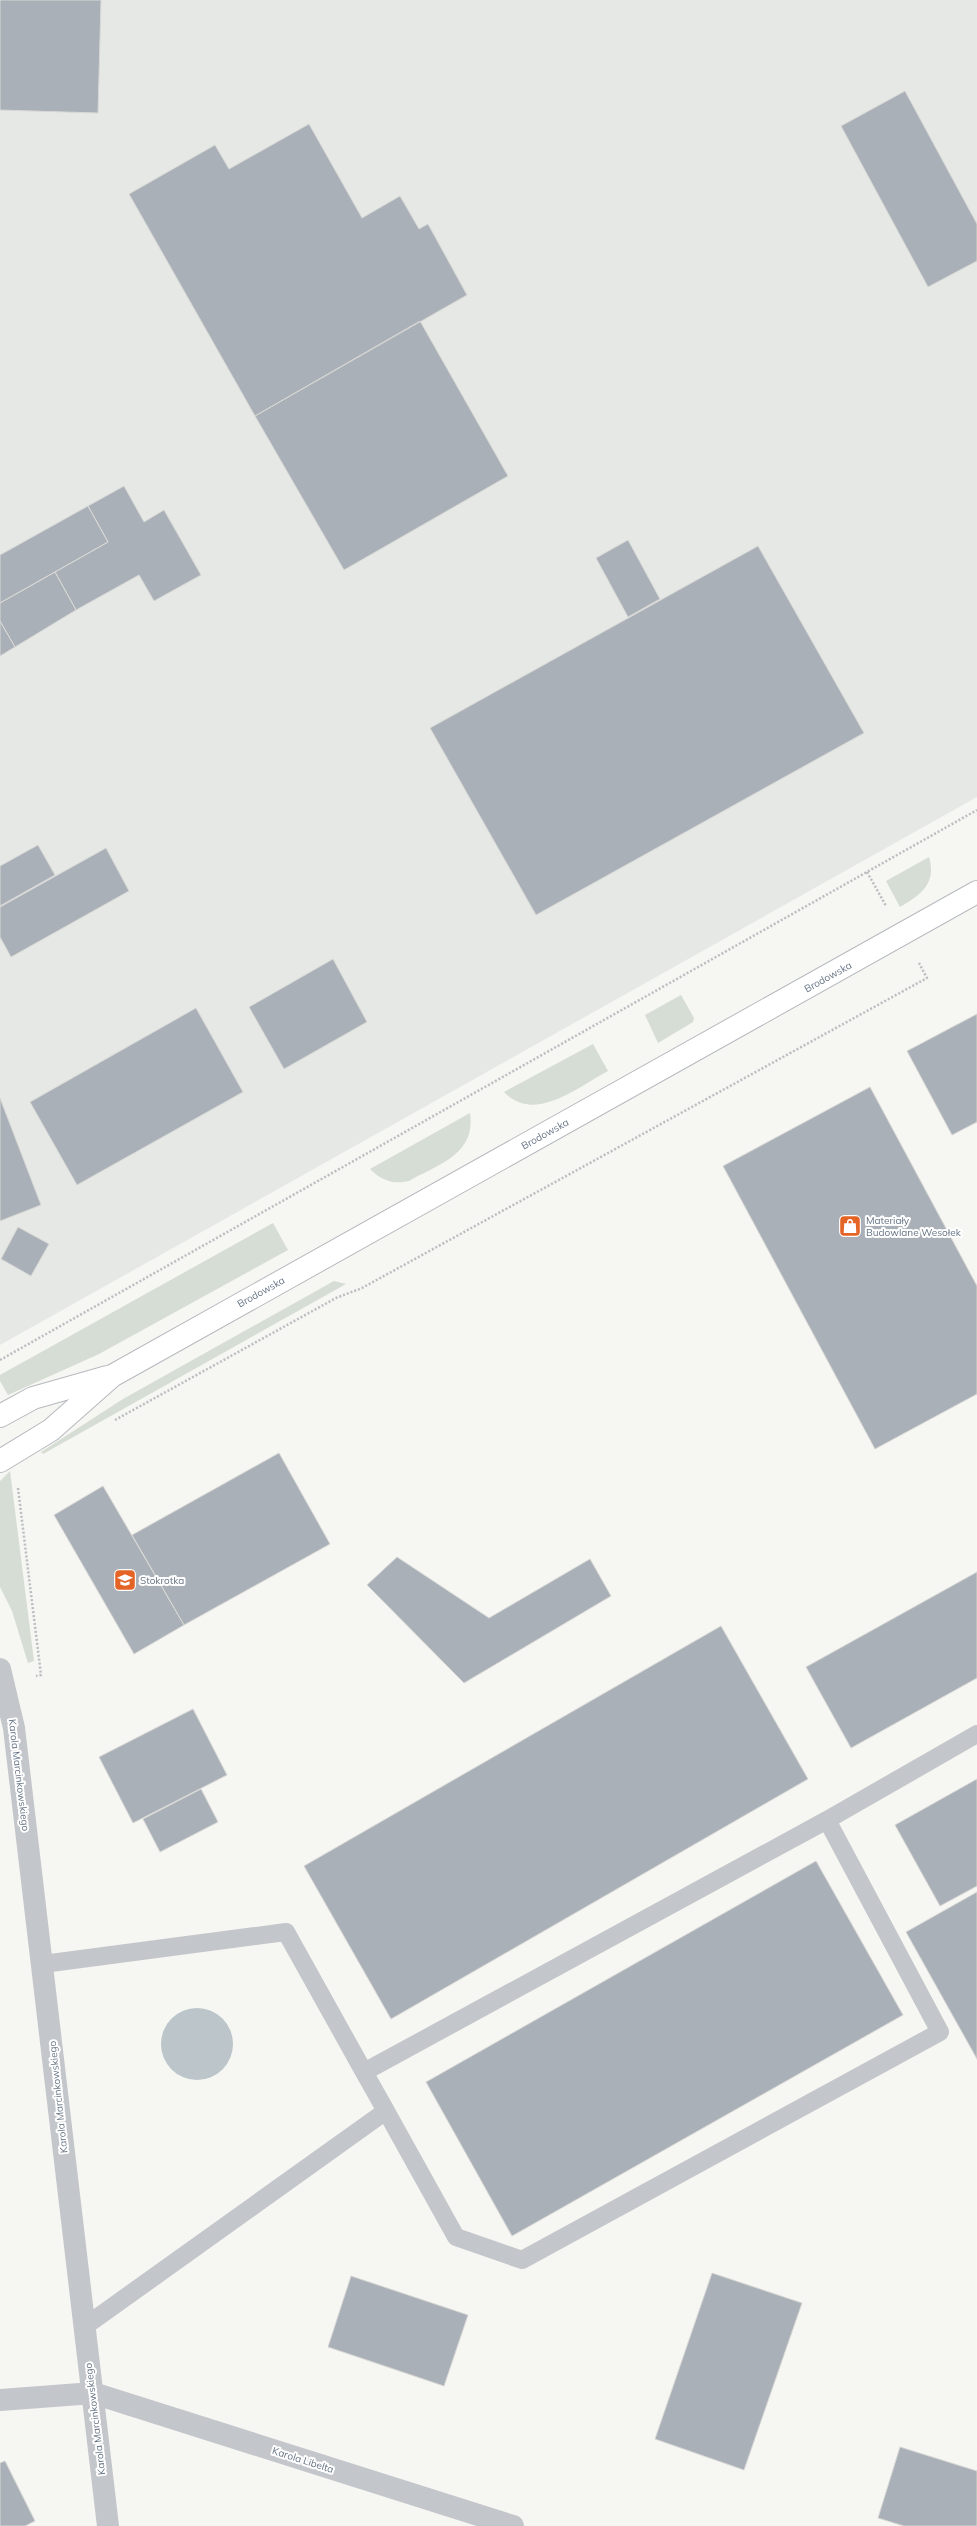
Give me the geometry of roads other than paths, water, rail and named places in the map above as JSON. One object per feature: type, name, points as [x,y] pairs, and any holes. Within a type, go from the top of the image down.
[{"type":"street","name":"Brodowska","points":[[0,1461],[51,1430],[112,1376],[977,892]]},
{"type":"street","name":"Brodowska","points":[[0,1416],[33,1398],[112,1376]]},
{"type":"street","name":"Karola Marcinkowskiego","points":[[0,1669],[14,1728],[108,2526]]},
{"type":"street","points":[[0,2400],[93,2393]]},
{"type":"street","name":"Karola Libelta","points":[[93,2393],[513,2526]]},
{"type":"lane","points":[[364,2072],[827,1820],[977,1734]]},
{"type":"lane","points":[[43,1964],[286,1932],[456,2237],[522,2260],[940,2032],[827,1820]]},
{"type":"lane","points":[[84,2327],[386,2111]]},
{"type":"place","name":"Materiały Budowlane Wesołek","points":[[850,1226]]},
{"type":"place","name":"Stokrotka","points":[[125,1580]]}]
